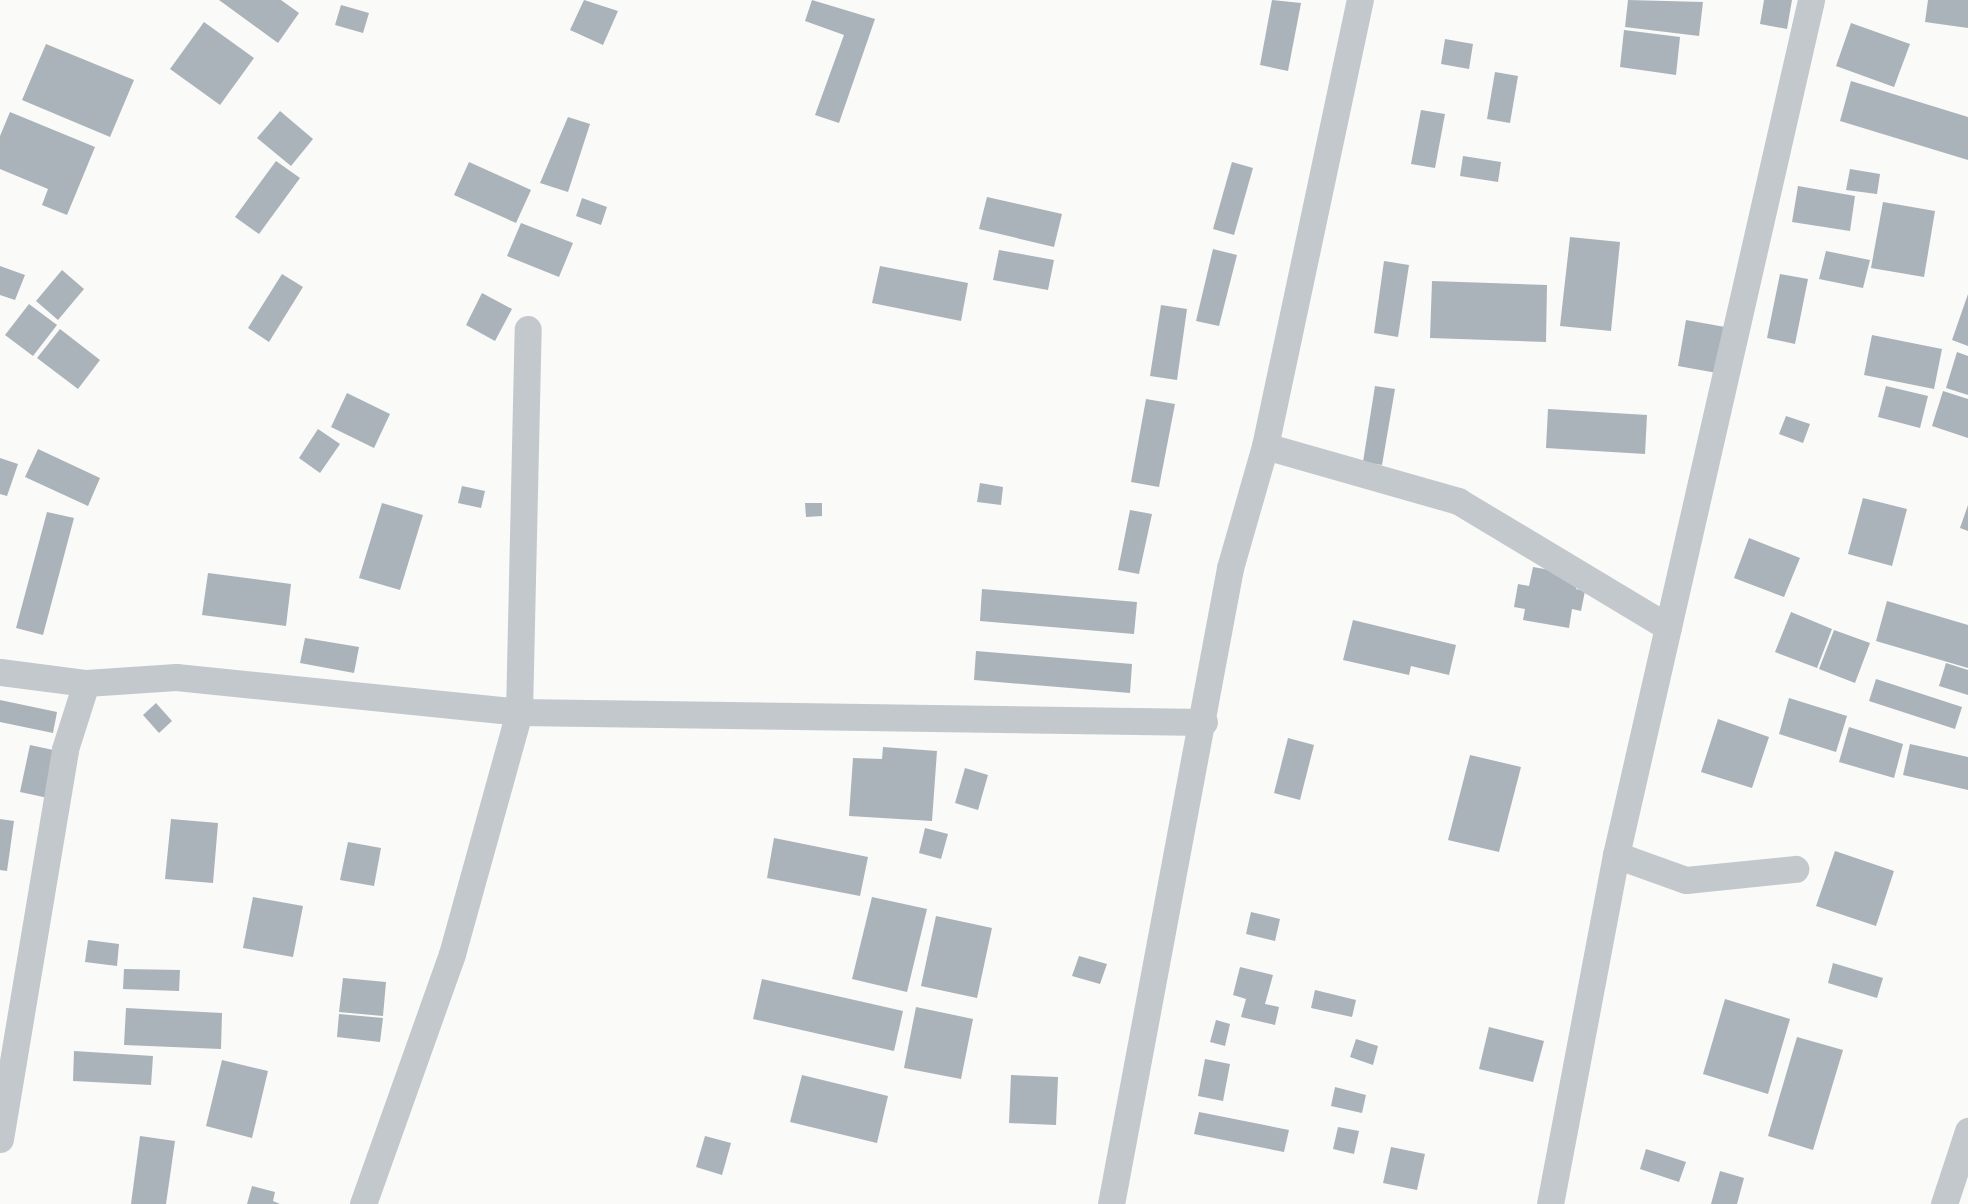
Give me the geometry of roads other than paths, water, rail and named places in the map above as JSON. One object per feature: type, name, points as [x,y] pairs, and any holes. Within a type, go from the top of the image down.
[{"type":"street","points":[[1111,1204],[1204,722],[1230,568],[1265,446],[1360,0]]},
{"type":"street","points":[[1550,1204],[1616,855],[1811,0]]},
{"type":"street","points":[[363,1204],[452,954],[519,712],[528,329]]},
{"type":"street","points":[[1265,446],[1458,501],[1668,627]]},
{"type":"street","points":[[0,672],[86,683],[176,677],[519,712],[1204,722]]},
{"type":"street","points":[[0,1139],[65,749],[86,683]]},
{"type":"street","points":[[1616,855],[1686,880],[1796,869]]},
{"type":"street","points":[[1944,1204],[1968,1131]]}]
